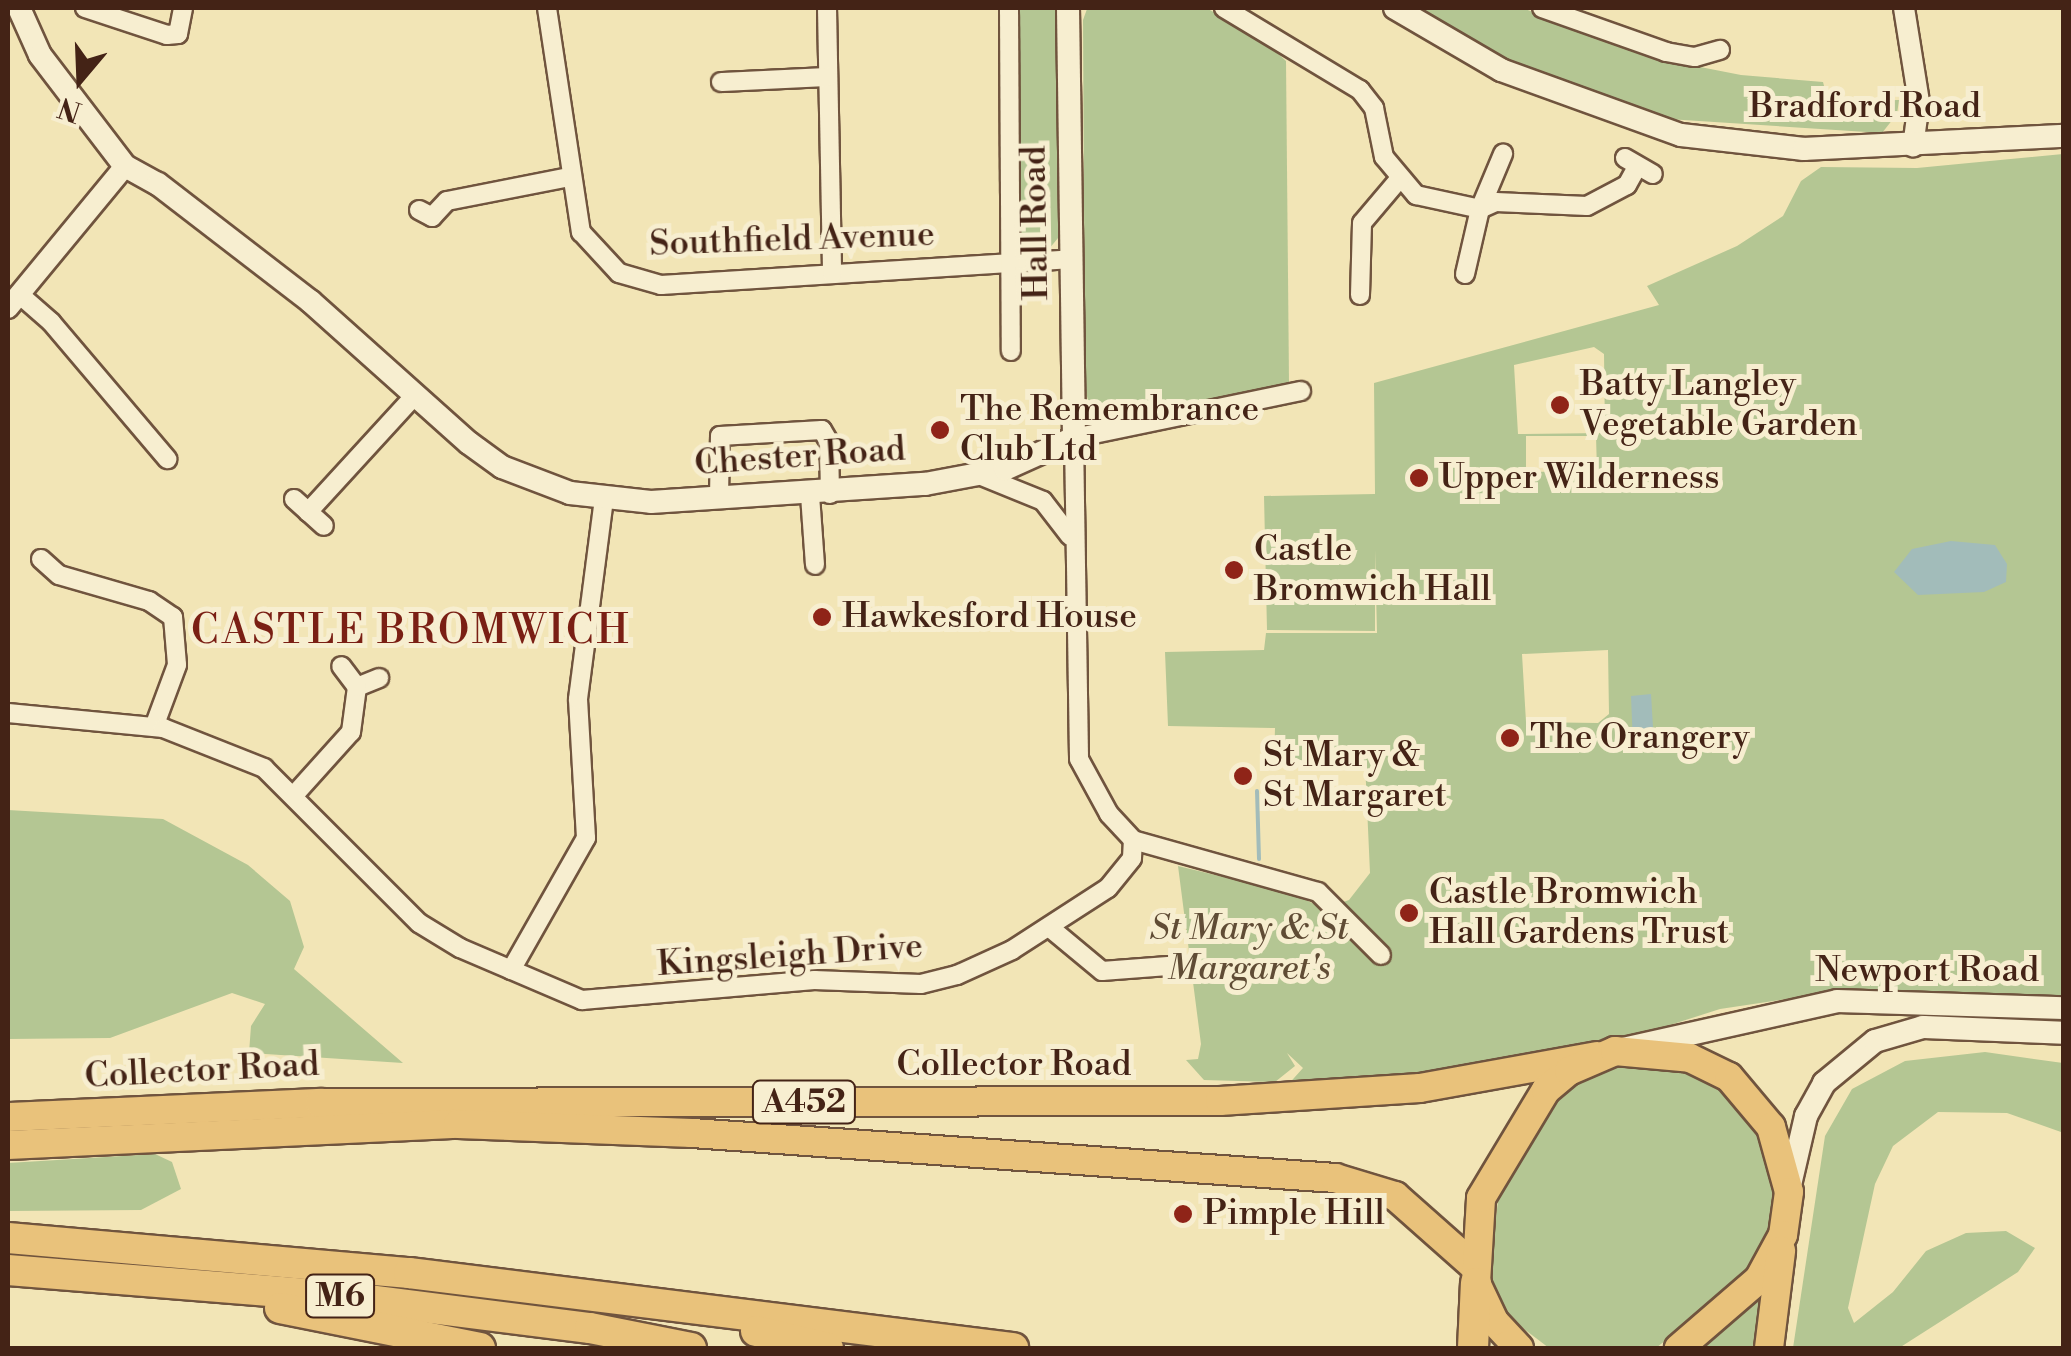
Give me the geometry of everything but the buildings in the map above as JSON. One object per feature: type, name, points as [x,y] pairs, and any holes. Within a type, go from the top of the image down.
[{"type":"highway","name":"Collector Road","points":[[8,1117],[320,1103],[1220,1102],[1420,1088],[1606,1054],[1690,1058],[1730,1077],[1771,1127],[1789,1192]]},
{"type":"highway","points":[[1473,1348],[1481,1198],[1500,1156],[1546,1090],[1606,1054]]},
{"type":"highway","name":"Collector Road","points":[[8,1145],[458,1124],[692,1133],[1335,1178],[1396,1196],[1475,1274]]},
{"type":"highway","points":[[1769,1348],[1789,1192]]},
{"type":"highway","points":[[1678,1348],[1759,1279],[1783,1235]]},
{"type":"highway","name":"M6","points":[[8,1238],[200,1250],[458,1278],[828,1348]]},
{"type":"highway","name":"M6","points":[[8,1270],[344,1296],[590,1328],[691,1348]]},
{"type":"highway","points":[[90,1274],[480,1348]]},
{"type":"highway","points":[[1475,1274],[1494,1320],[1519,1348]]},
{"type":"highway","points":[[458,1278],[1013,1348]]},
{"type":"main road","name":"Chester Road","points":[[19,8],[40,55],[124,166],[158,184],[310,301],[502,467],[604,499],[820,494],[976,474],[1038,457],[1074,438]]},
{"type":"main road","name":"Hall Road","points":[[1068,8],[1074,438]]},
{"type":"main road","name":"Bradford Road","points":[[1395,8],[1502,70],[1681,136],[1804,149],[1913,148],[2064,136]]},
{"type":"main road","name":"Newport Road","points":[[1606,1054],[1674,1032],[1836,1001],[2064,1008]]},
{"type":"main road","name":"Newport Road","points":[[1789,1192],[1810,1108],[1856,1051],[1922,1027],[2064,1033]]},
{"type":"street","points":[[85,8],[167,35],[178,34],[183,8]]},
{"type":"street","name":"Southfield Avenue","points":[[548,8],[569,177],[580,232],[619,273],[649,286],[1072,259]]},
{"type":"street","points":[[827,8],[832,274]]},
{"type":"street","points":[[1010,8],[1010,351]]},
{"type":"street","points":[[1224,8],[1360,90],[1374,108],[1384,156],[1416,194],[1480,209],[1496,202],[1587,206],[1627,185],[1638,166]]},
{"type":"street","points":[[1542,8],[1579,15],[1666,52],[1695,56],[1720,50]]},
{"type":"street","points":[[1904,8],[1919,102],[1913,148]]},
{"type":"street","points":[[720,83],[828,78]]},
{"type":"street","points":[[1919,102],[1936,130],[1958,145]]},
{"type":"street","points":[[1465,274],[1480,209],[1503,154]]},
{"type":"street","points":[[124,166],[13,301],[51,322],[102,390],[167,459]]},
{"type":"street","points":[[419,210],[432,217],[447,201],[569,177]]},
{"type":"street","points":[[1360,296],[1351,262],[1362,223],[1400,178]]},
{"type":"street","points":[[1300,392],[1074,438],[1072,541],[1080,759],[1110,814],[1133,840],[1318,892],[1380,956]]},
{"type":"street","points":[[324,526],[301,505],[416,394]]},
{"type":"street","points":[[719,499],[720,436],[822,430],[829,442],[820,494],[816,565]]},
{"type":"street","points":[[976,474],[1043,501],[1060,514],[1072,541]]},
{"type":"street","points":[[511,970],[586,838],[578,699],[604,499]]},
{"type":"street","points":[[42,559],[59,574],[149,602],[173,617],[177,664],[154,727]]},
{"type":"street","points":[[296,793],[352,732],[356,687],[341,666]]},
{"type":"street","points":[[356,687],[379,678]]},
{"type":"street","name":"Kingsleigh Drive","points":[[8,713],[154,727],[206,740],[264,768],[296,793],[419,923],[511,970],[582,1000],[604,1002],[814,980],[921,984],[970,969],[1049,927],[1120,876],[1133,840]]},
{"type":"street","points":[[1049,927],[1102,971],[1168,966]]},
{"type":"green space","points":[[1016,8],[1058,8],[1058,238],[1049,249],[1019,244]]},
{"type":"green space","points":[[1206,8],[1259,36],[1286,61],[1289,382],[1127,421],[1093,421],[1085,388],[1083,20],[1087,9]]},
{"type":"green space","points":[[1418,8],[1523,8],[1644,56],[1741,75],[1823,82],[1828,101],[1899,100],[1897,114],[1882,133],[1668,119],[1519,66]]},
{"type":"green space","name":"St Mary & St Margaret's","points":[[2063,154],[2063,1000],[1833,992],[1720,1009],[1620,1041],[1373,1086],[1285,1088],[1303,1068],[1287,1053],[1295,1066],[1275,1082],[1204,1080],[1186,1060],[1198,1059],[1201,1044],[1178,866],[1294,894],[1324,909],[1349,900],[1370,873],[1365,762],[1274,762],[1275,728],[1168,726],[1165,652],[1264,650],[1266,633],[1377,633],[1375,550],[1375,631],[1267,630],[1264,496],[1375,494],[1374,383],[1659,305],[1647,286],[1737,246],[1783,216],[1801,181],[1821,167],[1917,168]],"holes":[[[1594,347],[1604,354],[1605,433],[1518,434],[1514,365]],[[1526,436],[1596,436],[1597,471],[1526,472]],[[1608,650],[1609,714],[1598,723],[1526,722],[1522,654]]]},
{"type":"green space","points":[[8,810],[163,819],[248,865],[290,901],[304,947],[294,969],[403,1063],[249,1053],[251,1026],[265,1004],[232,993],[110,1038],[8,1039]]},
{"type":"green space","points":[[1985,1052],[2063,1063],[2063,1141],[2061,1132],[2007,1113],[1938,1112],[1893,1146],[1875,1184],[1848,1308],[1854,1323],[1893,1292],[1926,1251],[1966,1233],[2006,1231],[2035,1248],[2018,1272],[1899,1348],[1793,1348],[1825,1136],[1852,1089],[1905,1061]]},
{"type":"green space","points":[[1652,1064],[1705,1078],[1732,1097],[1765,1141],[1773,1190],[1770,1234],[1744,1278],[1656,1348],[1549,1348],[1508,1317],[1488,1278],[1500,1186],[1541,1119],[1576,1082],[1616,1065]]},
{"type":"green space","points":[[155,1154],[172,1162],[181,1189],[141,1210],[8,1211],[8,1163]]},
{"type":"green space","points":[[1764,1286],[1758,1348],[1692,1348]]},
{"type":"water","points":[[1951,541],[1995,545],[2007,564],[2006,582],[1984,592],[1918,595],[1894,572],[1912,549]]},
{"type":"water","points":[[1651,694],[1654,744],[1633,745],[1631,696]]},
{"type":"waterway","points":[[1257,791],[1259,859]]},
{"type":"place","name":"Batty Langley Vegetable Garden","points":[[1560,405]]},
{"type":"place","name":"The Remembrance Club Ltd","points":[[940,430]]},
{"type":"place","name":"Upper Wilderness","points":[[1419,478]]},
{"type":"place","name":"Castle Bromwich Hall","points":[[1234,570]]},
{"type":"place","name":"Hawkesford House","points":[[822,617]]},
{"type":"place","name":"The Orangery","points":[[1510,738]]},
{"type":"place","name":"St Mary & St Margaret","points":[[1243,776]]},
{"type":"place","name":"Castle Bromwich Hall Gardens Trust","points":[[1409,913]]},
{"type":"place","name":"Pimple Hill","points":[[1183,1214]]},
{"type":"district","name":"CASTLE BROMWICH","points":[[411,631]]}]
